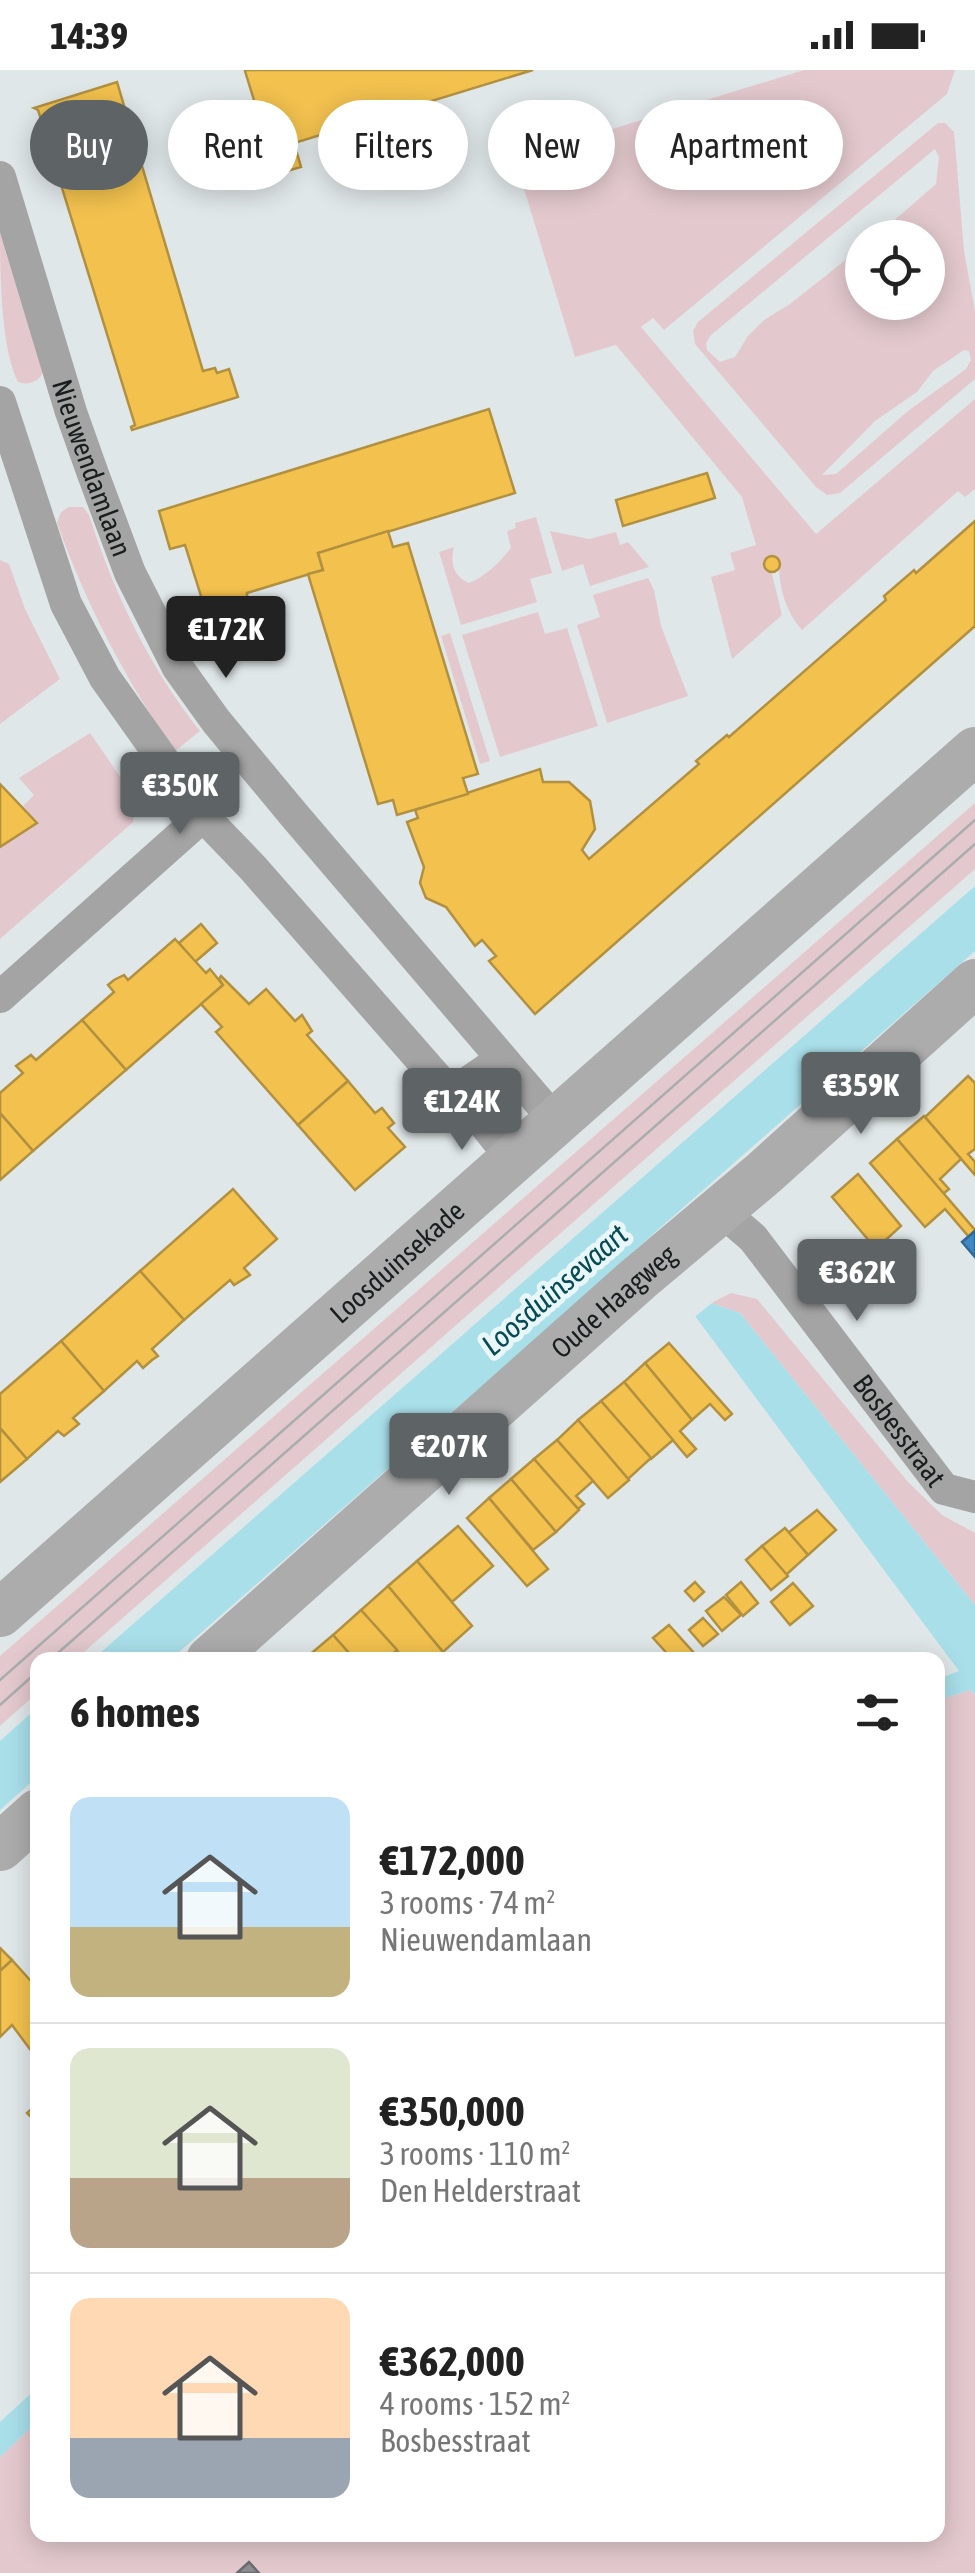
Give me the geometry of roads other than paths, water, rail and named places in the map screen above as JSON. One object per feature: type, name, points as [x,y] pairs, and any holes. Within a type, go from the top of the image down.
[{"type":"main road","name":"Loosduinsekade","points":[[0,1613],[975,751]]},
{"type":"main road","name":"Oude Haagweg","points":[[219,1652],[975,983]]},
{"type":"main road","points":[[0,1847],[30,1821]]},
{"type":"street","name":"Nieuwendamlaan","points":[[0,177],[93,474],[130,573],[178,668],[216,721],[558,1123]]},
{"type":"street","points":[[0,402],[66,604],[105,678],[203,816],[451,1094],[481,1120],[513,1160]]},
{"type":"street","points":[[0,998],[203,816]]},
{"type":"street","points":[[451,1094],[502,1059]]},
{"type":"street","name":"Bosbesstraat","points":[[706,1219],[753,1238],[960,1493]]},
{"type":"water","name":"Loosduinsevaart","points":[[975,886],[975,951],[652,1235],[711,1303],[740,1313],[975,1605],[975,1695],[971,1690],[945,1698],[945,1676],[959,1671],[695,1316],[638,1249],[179,1652],[101,1652]]},
{"type":"water","points":[[30,1714],[30,1783],[0,1810],[0,1741]]},
{"type":"water","points":[[30,2394],[30,2429],[0,2457],[0,2422]]},
{"type":"tram line","points":[[32,1652],[975,820]]},
{"type":"tram line","points":[[59,1652],[975,844]]},
{"type":"tram line","points":[[0,1680],[30,1654]]},
{"type":"tram line","points":[[0,1705],[30,1678]]}]
